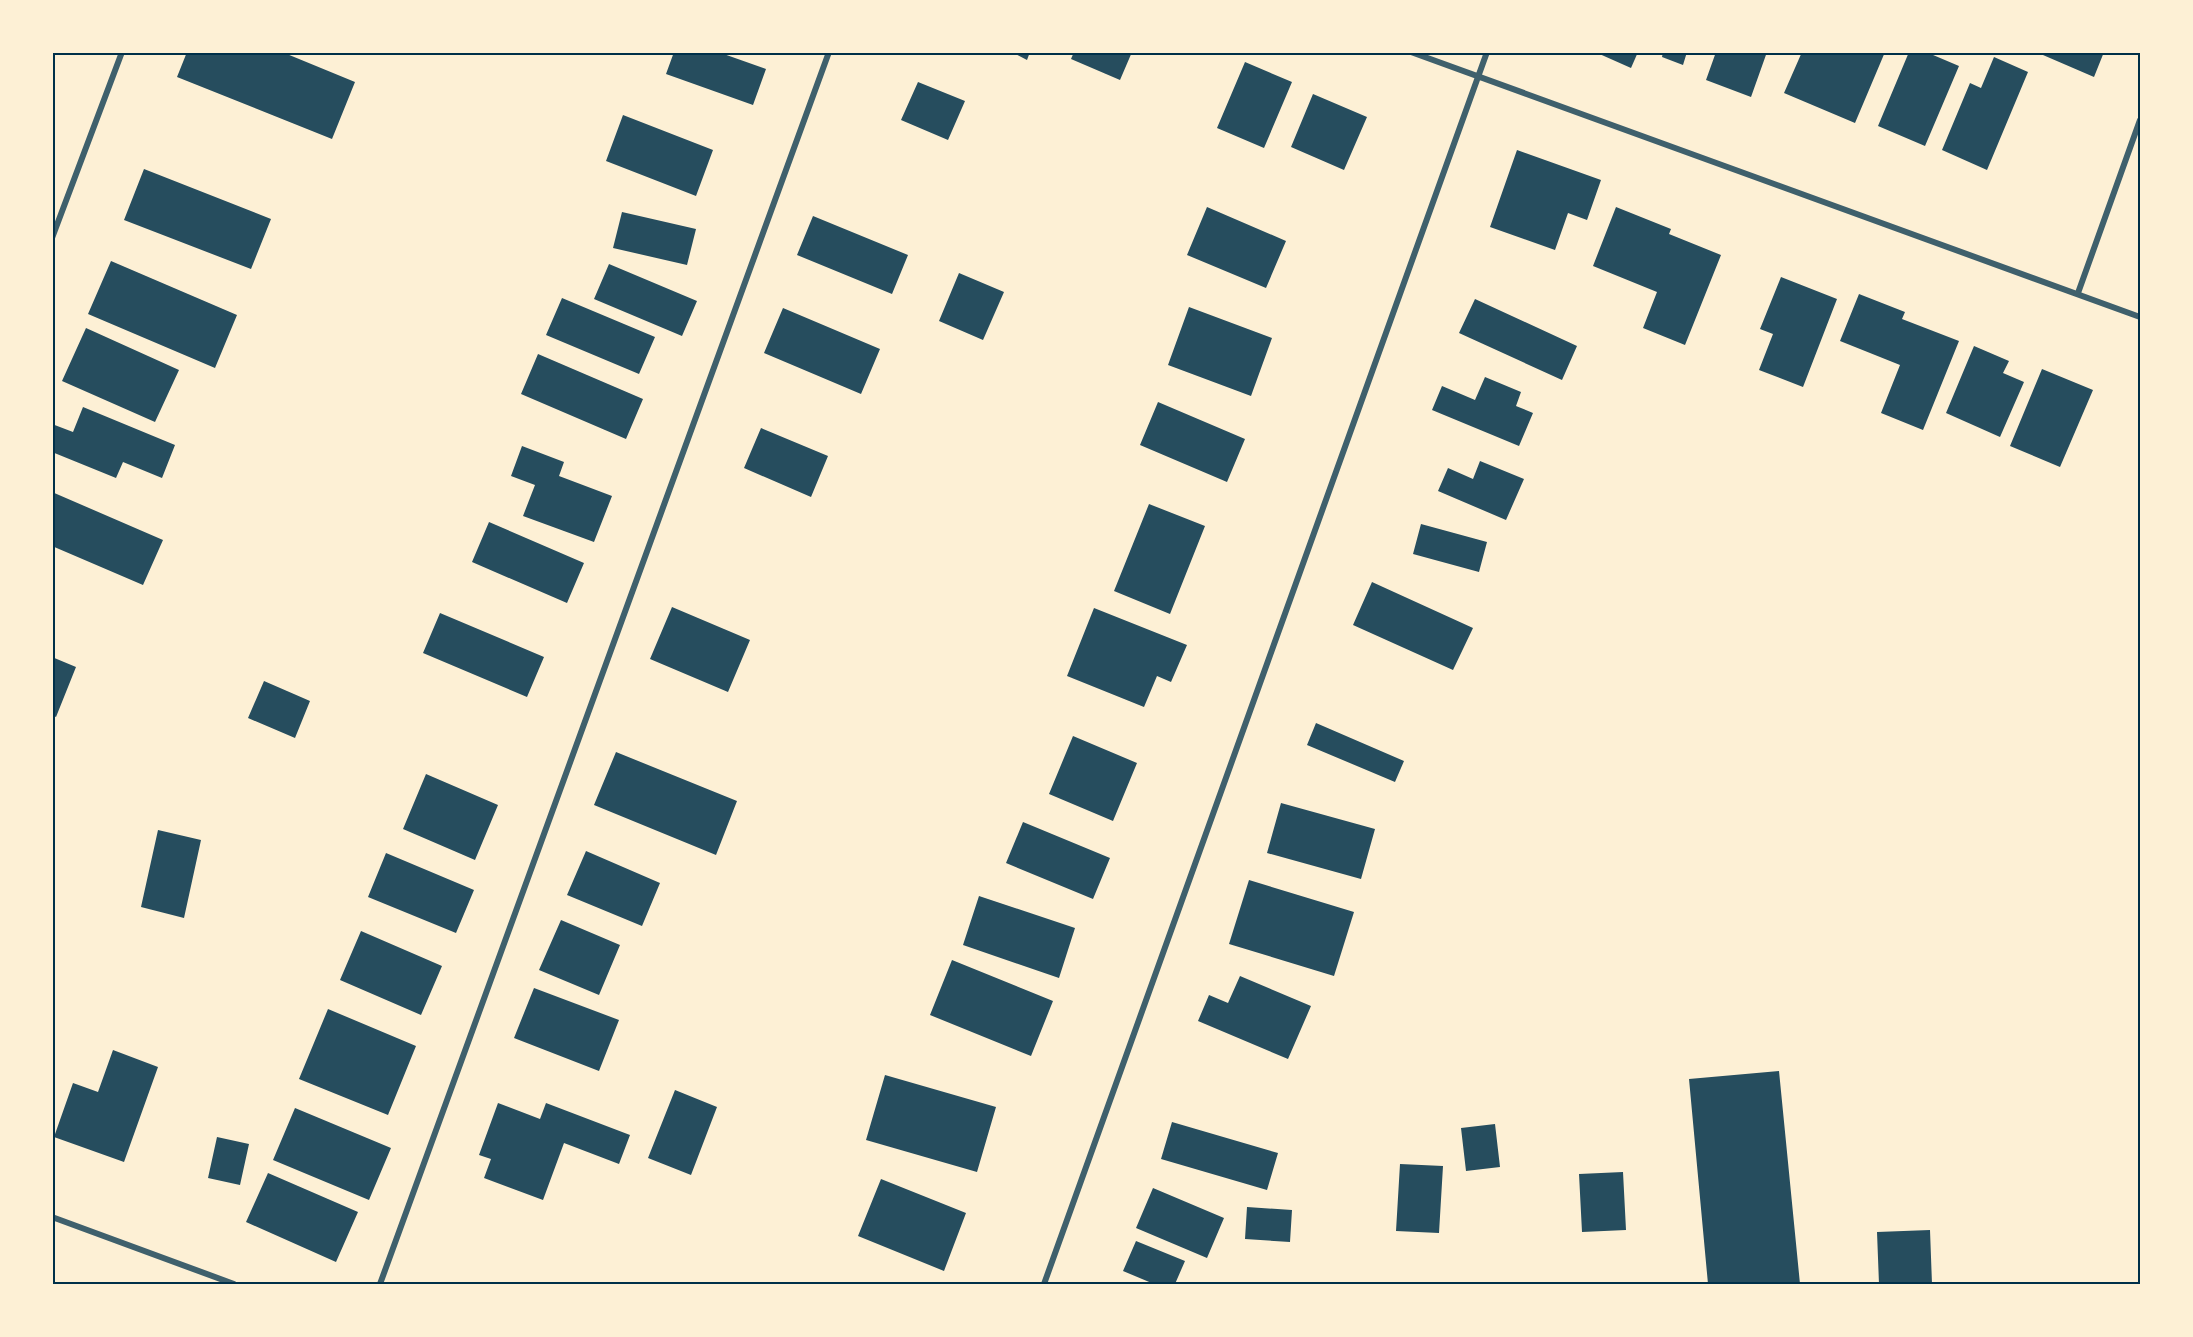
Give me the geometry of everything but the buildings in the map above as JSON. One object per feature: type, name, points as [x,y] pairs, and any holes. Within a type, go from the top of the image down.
[{"type":"street","points":[[52,238],[122,52]]},
{"type":"street","points":[[380,1284],[829,52]]},
{"type":"street","points":[[1412,52],[2140,317]]},
{"type":"street","points":[[1044,1284],[1487,52]]},
{"type":"street","points":[[2078,293],[2140,120]]},
{"type":"street","points":[[52,1217],[234,1284]]}]
